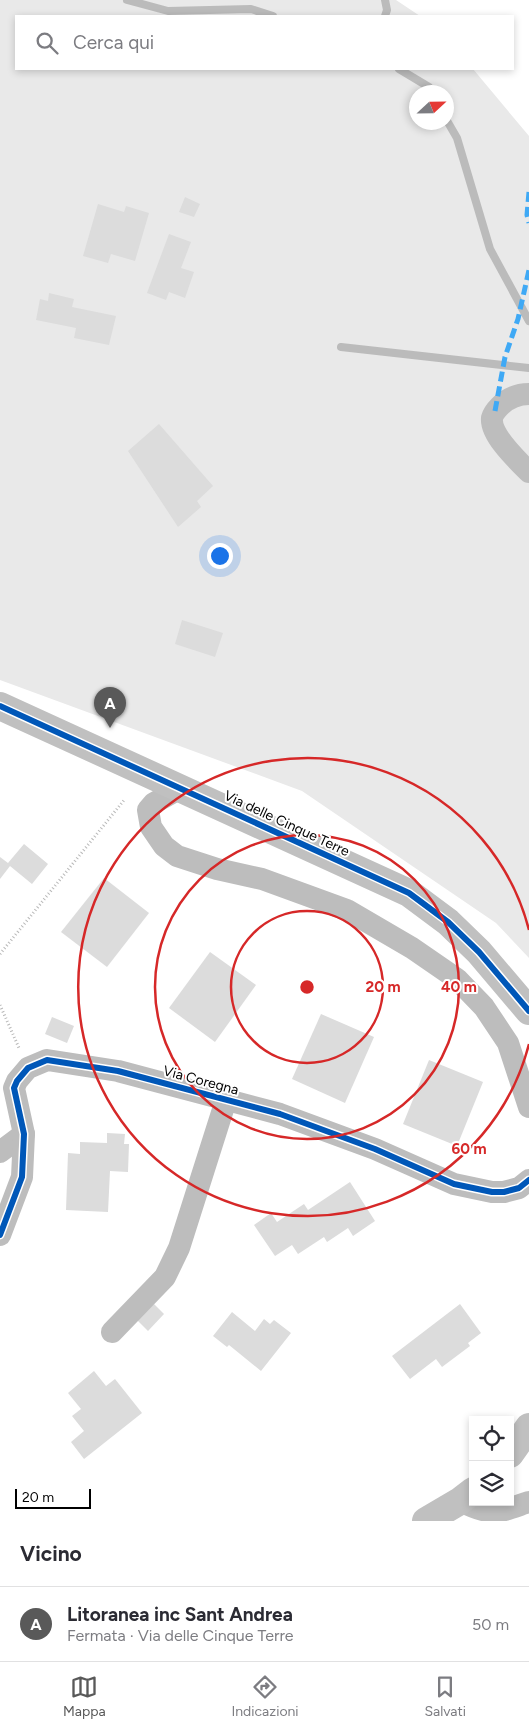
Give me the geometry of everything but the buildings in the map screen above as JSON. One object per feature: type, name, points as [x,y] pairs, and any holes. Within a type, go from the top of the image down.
[{"type":"main road","name":"Via delle Cinque Terre","points":[[0,706],[409,893],[448,922],[479,952],[529,1011]]},
{"type":"main road","points":[[514,1448],[529,1427]]},
{"type":"main road","points":[[426,1521],[467,1496]]},
{"type":"street","points":[[529,394],[510,398],[495,411],[492,420],[494,432],[529,472]]},
{"type":"street","points":[[180,788],[154,803],[148,810],[151,828],[164,846],[177,856],[217,869],[262,879],[347,910],[412,948],[457,978],[484,1007],[508,1043],[529,1108]]},
{"type":"street","name":"Via Coregna","points":[[28,1068],[47,1060],[118,1071],[280,1114],[375,1149],[454,1184],[492,1192],[504,1192],[519,1188],[529,1180]]},
{"type":"street","points":[[0,1235],[22,1177],[24,1134],[14,1088],[17,1081],[28,1068]]},
{"type":"street","name":"Via Coregna","points":[[112,1332],[165,1277],[179,1248],[226,1100]]},
{"type":"street","points":[[0,1152],[24,1134]]},
{"type":"street","points":[[467,1496],[481,1511],[499,1512],[529,1502]]},
{"type":"path","points":[[0,954],[124,801],[142,771]]},
{"type":"path","points":[[0,1005],[28,1068]]},
{"type":"shaded area","points":[[0,0],[396,0],[418,15],[15,15],[15,70],[474,70],[529,136],[529,958],[496,923],[302,791],[0,680]]},
{"type":"waterway","points":[[127,0],[168,11],[251,9],[270,15]]},
{"type":"waterway","points":[[385,0],[387,10],[385,15]]},
{"type":"waterway","points":[[401,70],[426,85]]},
{"type":"waterway","points":[[452,130],[457,138],[490,249],[529,321]]},
{"type":"waterway","points":[[341,347],[529,368]]},
{"type":"marked path","points":[[529,192],[527,215],[529,223]]},
{"type":"marked path","points":[[495,411],[505,357],[518,319],[529,270]]},
{"type":"cycle path","points":[[0,706],[409,893],[448,922],[479,952],[529,1011]]},
{"type":"cycle path","points":[[0,1235],[22,1177],[24,1134],[14,1088],[17,1081],[28,1068],[47,1060],[118,1071],[280,1114],[375,1149],[454,1184],[492,1192],[504,1192],[519,1188],[529,1180]]},
{"type":"place","name":"Litoranea inc Sant Andrea","points":[[110,728]]}]
